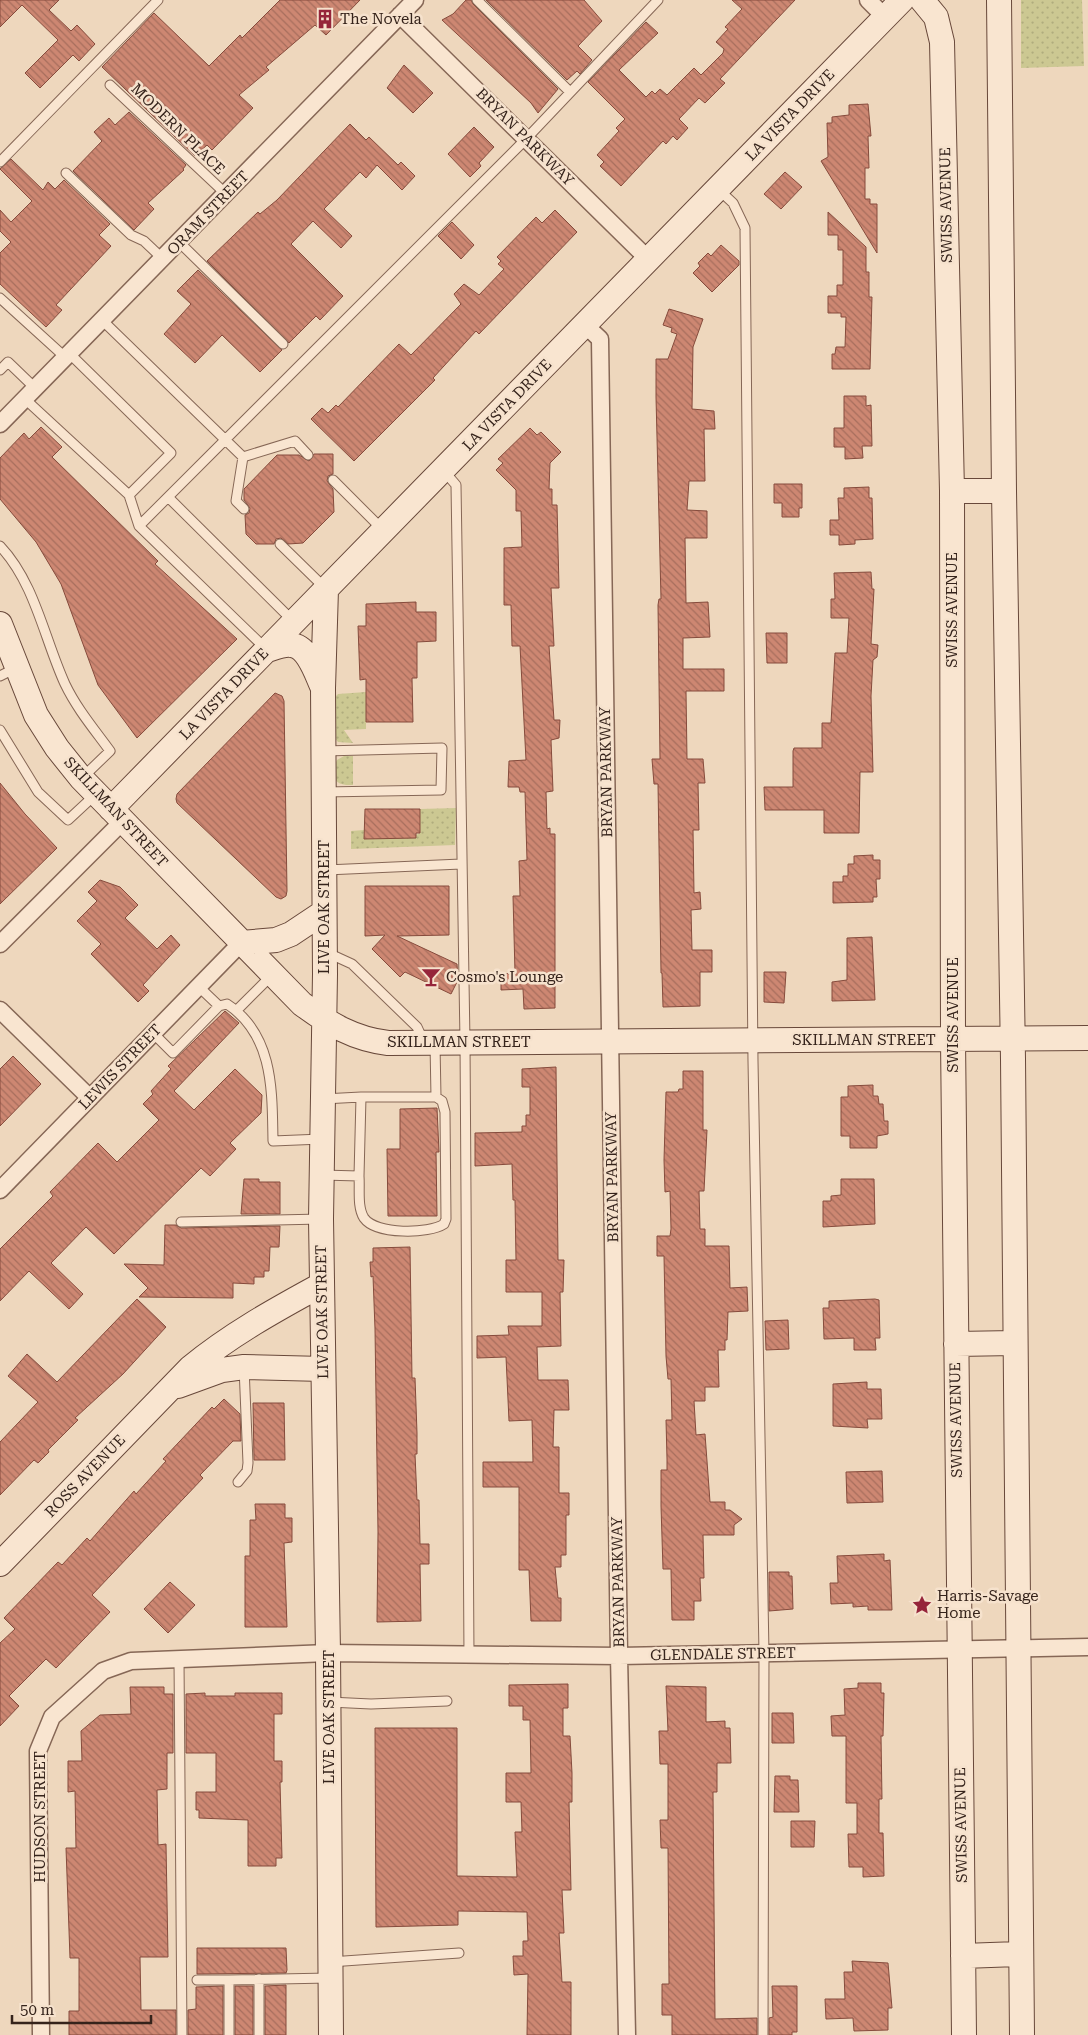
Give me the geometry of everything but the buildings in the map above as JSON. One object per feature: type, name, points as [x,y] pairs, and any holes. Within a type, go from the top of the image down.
[{"type":"street","name":"ORAM STREET","points":[[0,424],[103,321],[415,0]]},
{"type":"street","points":[[868,0],[885,17]]},
{"type":"street","name":"LA VISTA DRIVE","points":[[0,944],[103,801],[267,650],[444,471],[902,0]]},
{"type":"street","name":"SWISS AVENUE","points":[[922,0],[936,18],[942,42],[952,491],[953,1040],[958,1650],[964,2035]]},
{"type":"street","points":[[999,0],[1022,2035]]},
{"type":"street","name":"BRYAN PARKWAY","points":[[400,15],[649,260]]},
{"type":"street","name":"BRYAN PARKWAY","points":[[585,325],[600,339],[619,1656],[628,2035]]},
{"type":"street","points":[[952,491],[1004,491]]},
{"type":"street","name":"LIVE OAK STREET","points":[[326,589],[323,751],[324,951],[321,1285],[329,1702],[331,2035]]},
{"type":"street","name":"SKILLMAN STREET","points":[[0,624],[8,672],[57,748],[103,801],[240,943],[302,1004],[323,1020],[348,1034],[388,1044],[1088,1038]]},
{"type":"street","points":[[267,650],[291,645],[300,649],[309,658],[324,688]]},
{"type":"street","points":[[240,943],[276,940],[290,934],[324,912]]},
{"type":"street","name":"LEWIS STREET","points":[[0,1190],[240,943]]},
{"type":"street","points":[[0,1010],[90,1098]]},
{"type":"street","name":"ROSS AVENUE","points":[[0,1564],[169,1389],[212,1349],[261,1318],[321,1285]]},
{"type":"street","points":[[956,1344],[1014,1343]]},
{"type":"street","name":"ROSS AVENUE","points":[[169,1389],[222,1370],[244,1367],[323,1368]]},
{"type":"street","name":"GLENDALE STREET","points":[[328,1654],[619,1656],[1088,1648]]},
{"type":"street","name":"HUDSON STREET","points":[[41,2035],[38,1751],[52,1717],[103,1671],[115,1665],[131,1661],[328,1654]]},
{"type":"street","points":[[963,1956],[1020,1954]]},
{"type":"lane","points":[[0,162],[158,0]]},
{"type":"lane","points":[[477,0],[570,92]]},
{"type":"lane","points":[[139,526],[226,442],[526,139],[658,0]]},
{"type":"lane","name":"MODERN PLACE","points":[[110,85],[226,194]]},
{"type":"lane","points":[[66,173],[131,235],[144,241],[163,259]]},
{"type":"lane","points":[[718,189],[733,203],[745,228],[752,1041],[764,1653],[763,2035]]},
{"type":"lane","points":[[179,242],[283,344]]},
{"type":"lane","points":[[0,298],[68,356],[171,453],[129,495]]},
{"type":"lane","points":[[103,321],[242,457]]},
{"type":"lane","points":[[0,370],[8,362],[30,394],[129,495],[139,526],[267,650]]},
{"type":"lane","points":[[242,457],[294,441],[308,455]]},
{"type":"lane","points":[[242,457],[236,500],[244,509]]},
{"type":"lane","points":[[444,471],[456,485],[465,1042],[469,1656]]},
{"type":"lane","points":[[333,480],[384,531]]},
{"type":"lane","points":[[169,498],[294,622]]},
{"type":"lane","points":[[280,544],[326,589]]},
{"type":"lane","points":[[0,546],[25,582],[65,683],[75,703],[110,750],[103,801],[68,820],[38,792],[0,730]]},
{"type":"lane","points":[[323,751],[442,748],[441,790],[323,792]]},
{"type":"lane","points":[[323,870],[461,864]]},
{"type":"lane","points":[[324,951],[352,964],[417,1027],[430,1043],[436,1097]]},
{"type":"lane","points":[[237,1010],[272,974]]},
{"type":"lane","points":[[198,986],[219,1006]]},
{"type":"lane","points":[[153,1033],[173,1053],[219,1006],[227,1004],[237,1010],[253,1029],[264,1050],[272,1080],[273,1140],[322,1139]]},
{"type":"lane","points":[[322,1099],[361,1097],[436,1097],[442,1101],[446,1112],[446,1219],[444,1224],[429,1230],[388,1230],[377,1228],[364,1217],[360,1203],[359,1176],[361,1097]]},
{"type":"lane","points":[[322,1176],[359,1176]]},
{"type":"lane","points":[[181,1222],[321,1219]]},
{"type":"lane","points":[[238,1482],[247,1471],[248,1463],[244,1367]]},
{"type":"lane","points":[[179,1660],[182,2035]]},
{"type":"lane","points":[[329,1702],[371,1704],[447,1701]]},
{"type":"lane","points":[[197,1980],[259,1979],[459,1953]]},
{"type":"lane","points":[[259,1979],[259,2035]]},
{"type":"lane","points":[[229,1980],[229,2035]]},
{"type":"shaded area","points":[[1021,0],[1082,0],[1084,66],[1021,68]]},
{"type":"shaded area","points":[[366,692],[366,729],[344,730],[353,743],[338,742],[333,736],[333,699],[338,694]]},
{"type":"shaded area","points":[[344,756],[353,756],[353,785],[341,784],[337,782],[334,776],[333,771],[337,760]]},
{"type":"shaded area","points":[[456,808],[455,845],[351,849],[351,831],[364,830],[364,836],[416,835],[420,833],[420,809]]},
{"type":"place","name":"The Novela","points":[[325,19]]},
{"type":"place","name":"Cosmo's Lounge","points":[[431,977]]},
{"type":"place","name":"Harris-Savage Home","points":[[922,1605]]}]
